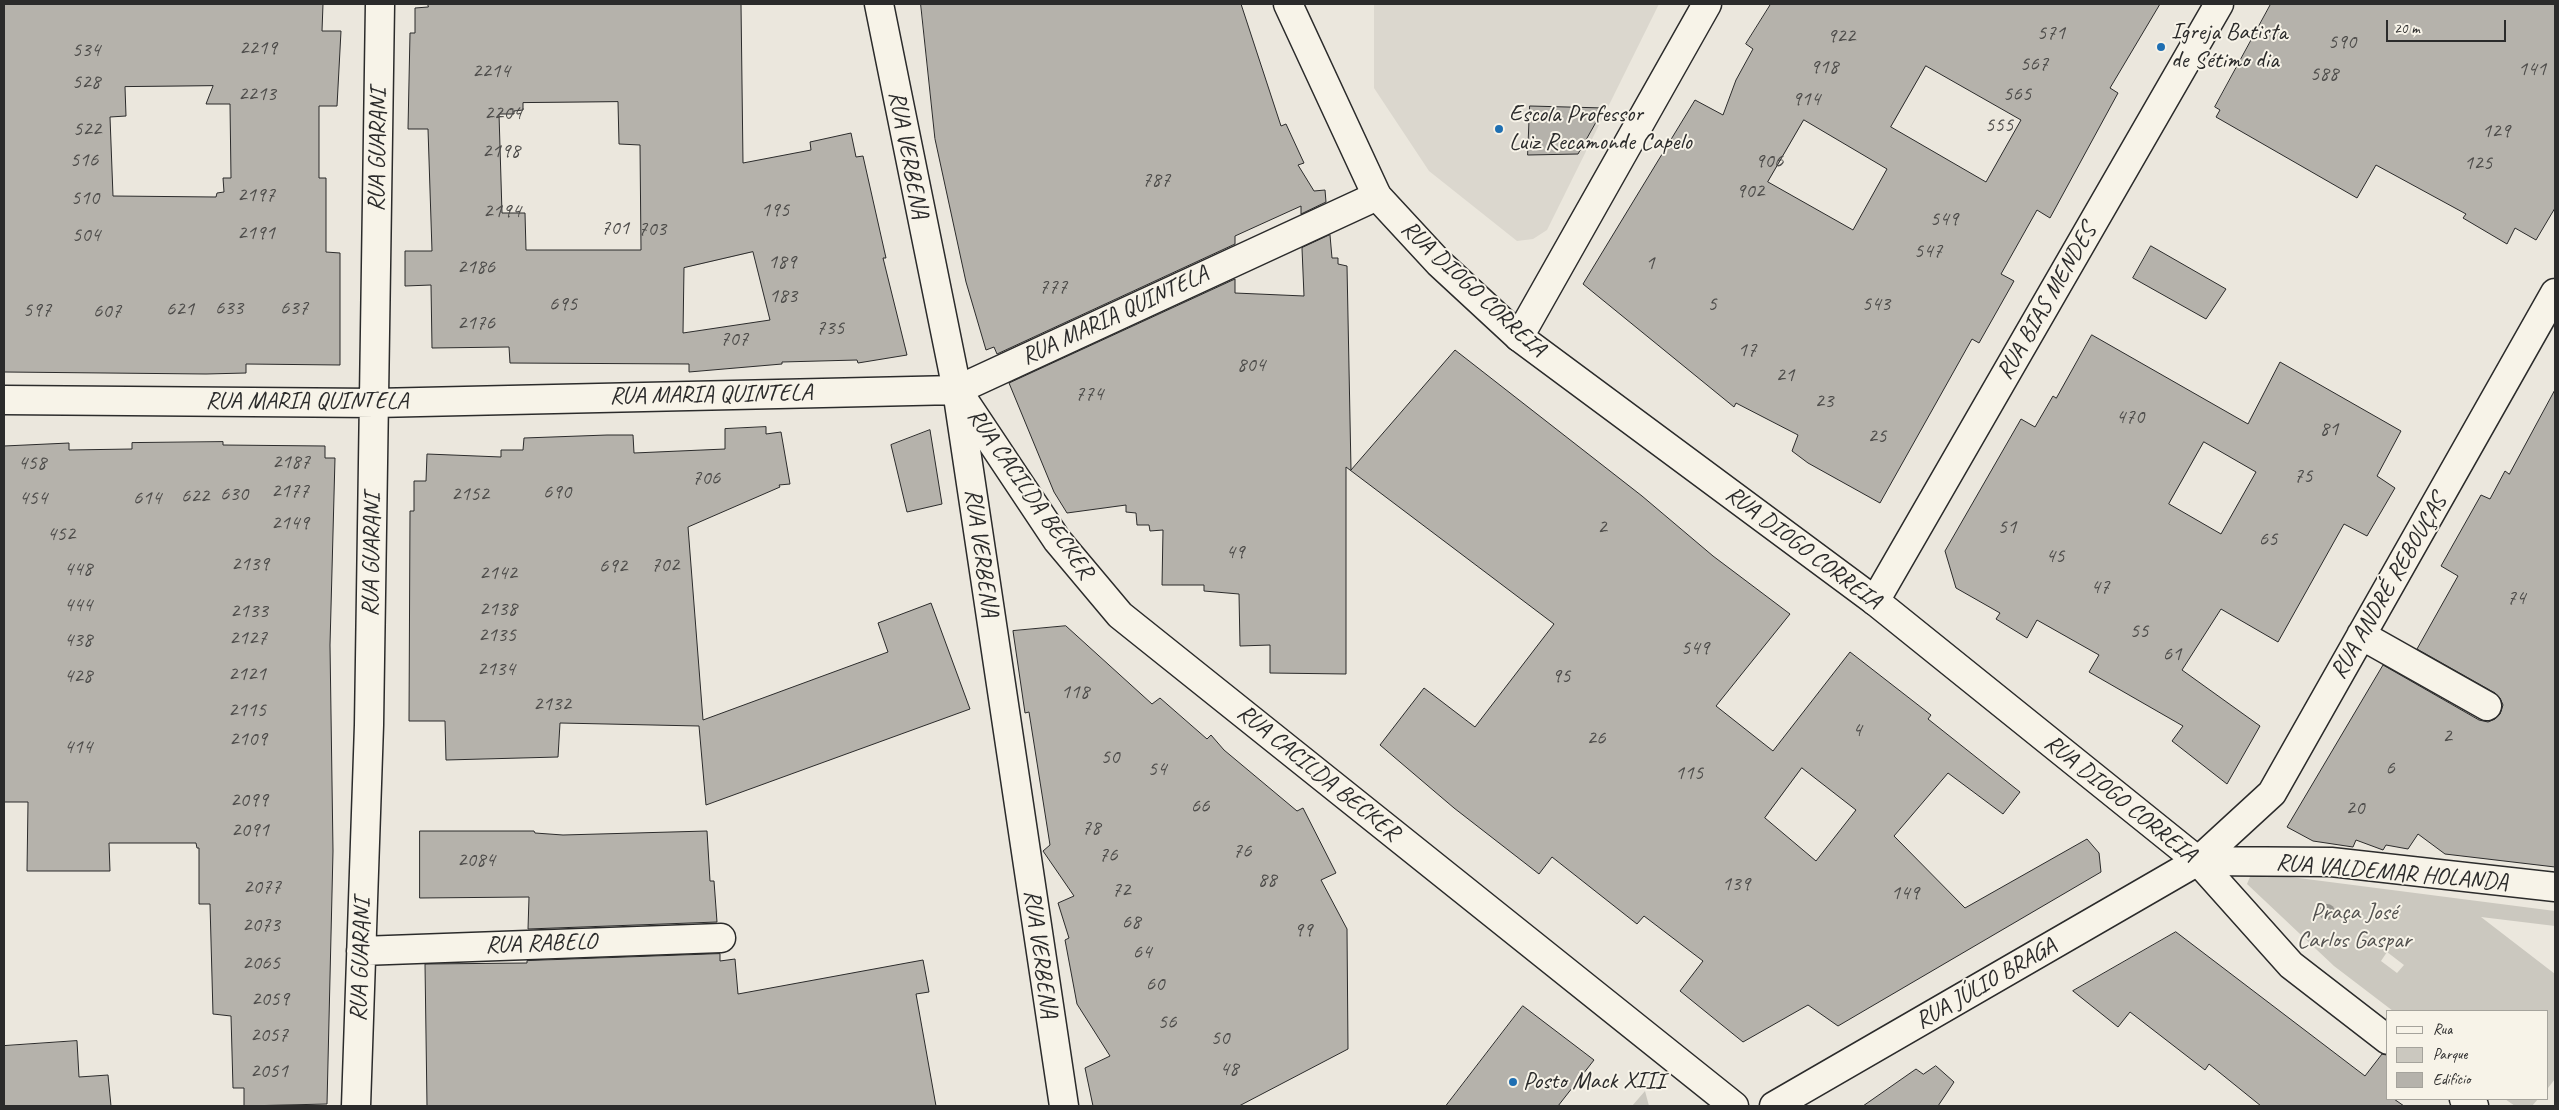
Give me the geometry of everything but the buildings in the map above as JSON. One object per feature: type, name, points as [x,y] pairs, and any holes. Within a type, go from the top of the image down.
[{"type":"street","name":"RUA GUARANI","points":[[356,1106],[369,725],[380,4]]},
{"type":"street","name":"RUA VERBENA","points":[[878,4],[956,390],[1064,1106]]},
{"type":"street","name":"RUA DIOGO CORREIA","points":[[1288,4],[1377,196],[1439,263],[1519,337],[1875,601],[2198,861],[2292,965],[2386,1038]]},
{"type":"street","points":[[1519,337],[1707,4]]},
{"type":"street","name":"RUA BIAS MENDES","points":[[1875,601],[2219,4]]},
{"type":"street","name":"RUA MARIA QUINTELA","points":[[4,400],[374,403],[956,390],[1377,196]]},
{"type":"street","name":"RUA ANDRÉ REBOUÇAS","points":[[2198,861],[2272,792],[2555,293]]},
{"type":"street","name":"RUA CACILDA BECKER","points":[[956,390],[1057,540],[1120,615],[1734,1106]]},
{"type":"street","points":[[2361,635],[2487,706]]},
{"type":"street","name":"RUA VALDEMAR HOLANDA","points":[[2198,861],[2331,862],[2555,887]]},
{"type":"street","name":"RUA JÚLIO BRAGA","points":[[1774,1106],[2198,861]]},
{"type":"street","name":"RUA RABELO","points":[[361,951],[721,938]]},
{"type":"shaded area","name":"Escola Professor Luiz Recamonde Capelo","points":[[1374,4],[1659,4],[1547,230],[1533,239],[1517,241],[1429,171],[1374,88]]},
{"type":"green space","name":"Praça José Carlos Gaspar","points":[[2252,872],[2555,911],[2555,926],[2481,917],[2555,974],[2555,1079],[2549,1087],[2549,1010],[2392,1010],[2334,966],[2247,884]],"holes":[[[2387,952],[2404,965],[2397,973],[2381,961]]]},
{"type":"green space","points":[[1645,1091],[1649,1106],[1632,1106]]},
{"type":"green space","points":[[2506,1100],[2537,1100],[2532,1106],[2515,1106]]},
{"type":"place","name":"Igreja Batista de Sétimo dia","points":[[2161,47]]},
{"type":"place","name":"Escola Professor Luiz Recamonde Capelo","points":[[1499,129]]},
{"type":"place","name":"Posto Mack XIII","points":[[1513,1082]]}]
